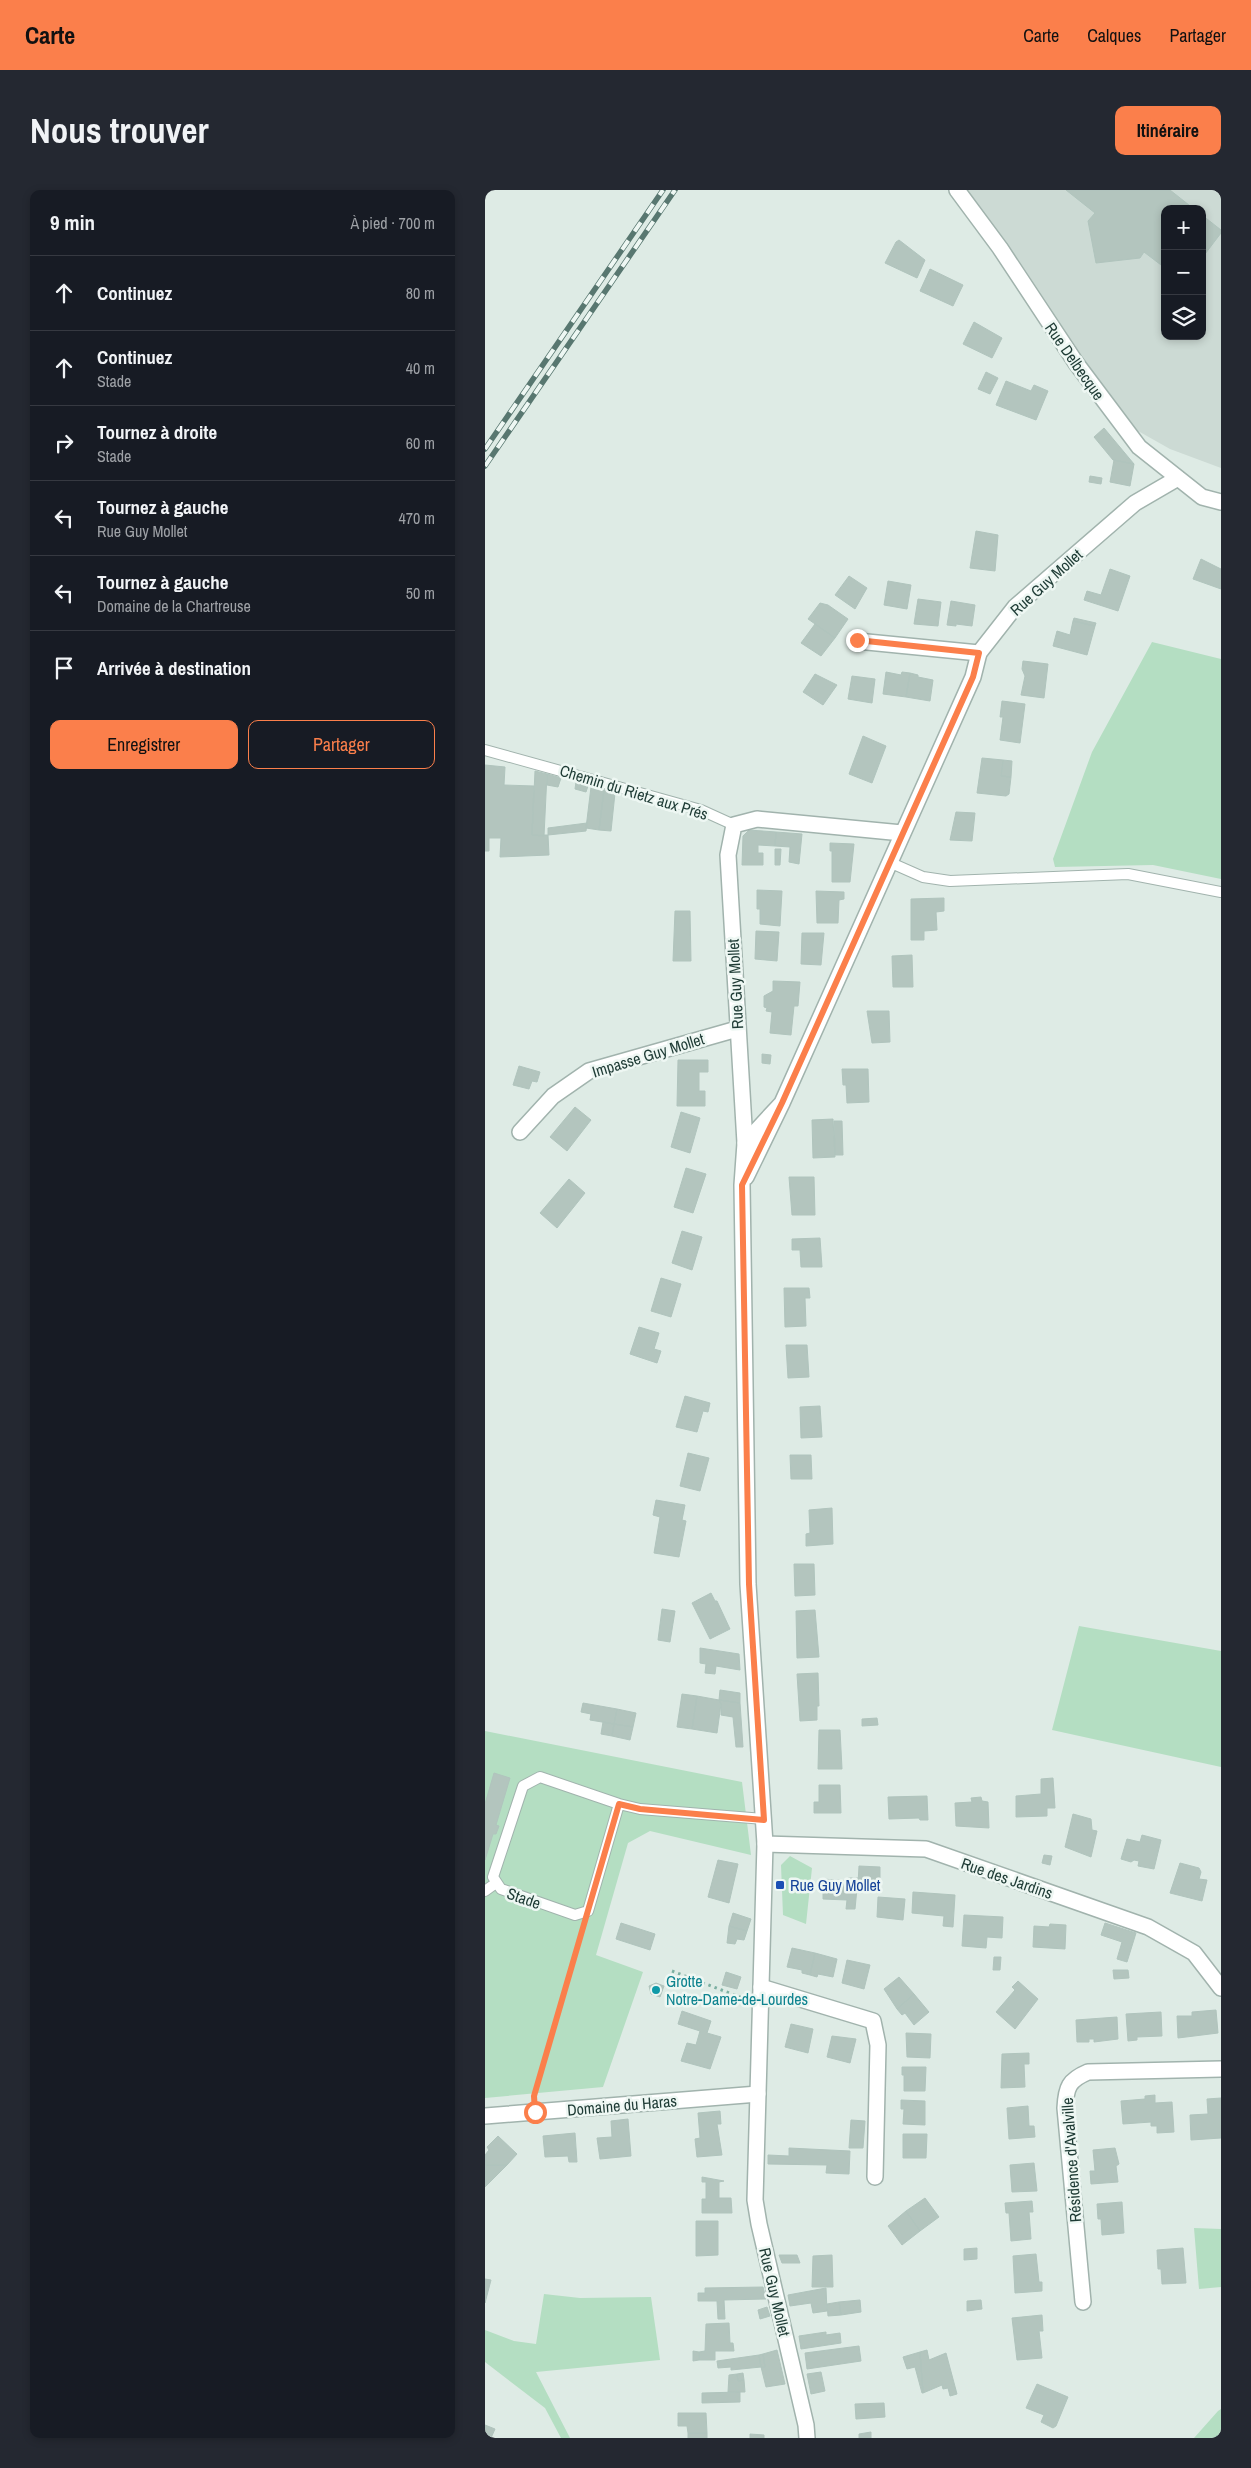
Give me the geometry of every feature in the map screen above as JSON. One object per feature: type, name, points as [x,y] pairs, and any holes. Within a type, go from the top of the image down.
[{"type":"street","name":"Rue Delbecque","points":[[957,190],[1115,418],[1139,447],[1202,497],[1221,502]]},
{"type":"street","name":"Rue Guy Mollet","points":[[742,1185],[782,1103],[973,677],[979,653],[1015,607],[1135,503],[1178,478]]},
{"type":"street","points":[[857,640],[979,653]]},
{"type":"street","points":[[734,825],[757,819],[902,833]]},
{"type":"street","name":"Rue Guy Mollet","points":[[734,825],[728,855],[745,1143],[742,1185],[749,1584],[765,1844],[762,2005],[755,2200],[806,2425],[807,2438]]},
{"type":"street","name":"Impasse Guy Mollet","points":[[520,1132],[553,1096],[589,1071],[737,1029]]},
{"type":"street","name":"Rue Guy Mollet","points":[[745,1143],[782,1103]]},
{"type":"street","points":[[745,1143],[758,1153]]},
{"type":"street","name":"Rue des Jardins","points":[[765,1844],[926,1850],[1148,1927],[1194,1953],[1221,1988]]},
{"type":"street","points":[[761,1987],[873,2022],[878,2045],[875,2178]]},
{"type":"street","name":"Résidence d'Avalville","points":[[1083,2302],[1065,2108],[1066,2090],[1076,2077],[1088,2072],[1221,2069]]},
{"type":"street","name":"Domaine du Haras","points":[[485,2116],[759,2094]]},
{"type":"lane","name":"Chemin du Rietz aux Prés","points":[[485,750],[701,810],[734,825]]},
{"type":"lane","points":[[889,862],[923,877],[950,881],[1128,874],[1221,892]]},
{"type":"lane","name":"Stade","points":[[588,1912],[575,1915],[501,1889],[493,1878],[523,1786],[540,1777],[619,1804],[640,1809],[764,1820]]},
{"type":"lane","points":[[588,1912],[619,1804]]},
{"type":"lane","points":[[485,1891],[496,1883]]},
{"type":"path","points":[[535,2112],[534,2096],[588,1912]]},
{"type":"path","points":[[672,1972],[762,2005]]},
{"type":"path","points":[[1216,2438],[1221,2434]]},
{"type":"shaded area","points":[[957,190],[1221,190],[1221,468],[1170,449],[1115,418]]},
{"type":"green space","points":[[1152,642],[1221,659],[1221,879],[1153,865],[1055,867],[1053,859],[1092,752]]},
{"type":"green space","points":[[1079,1626],[1221,1651],[1221,1767],[1052,1730]]},
{"type":"green space","points":[[485,1731],[742,1782],[751,1855],[650,1831],[628,1843],[596,1955],[643,1972],[603,2087],[485,2098]]},
{"type":"green space","points":[[790,1856],[812,1868],[806,1924],[783,1915],[781,1865]]},
{"type":"green space","points":[[1194,2228],[1221,2229],[1221,2287],[1199,2289]]},
{"type":"green space","points":[[544,2294],[580,2298],[651,2297],[660,2360],[536,2372],[570,2438],[561,2438],[545,2408],[485,2362],[485,2330],[514,2341],[536,2344]]},
{"type":"green space","points":[[1221,2409],[1221,2438],[1194,2438],[1218,2411]]},
{"type":"building","points":[[1066,190],[1170,190],[1189,205],[1161,205],[1161,265],[1144,252],[1140,258],[1096,263],[1088,221],[1095,213]]},
{"type":"building","points":[[1206,218],[1221,230],[1221,233],[1206,253]]},
{"type":"building","points":[[899,240],[925,260],[917,278],[885,263],[896,242]]},
{"type":"building","points":[[930,269],[963,285],[953,306],[920,291]]},
{"type":"building","points":[[974,322],[1002,338],[992,358],[963,344]]},
{"type":"building","points":[[986,372],[998,378],[990,394],[978,389]]},
{"type":"building","points":[[1006,381],[1031,391],[1034,385],[1048,391],[1036,420],[996,405]]},
{"type":"building","points":[[1104,428],[1134,464],[1113,460],[1094,437]]},
{"type":"building","points":[[1114,460],[1134,464],[1130,486],[1110,482]]},
{"type":"building","points":[[1090,476],[1102,478],[1101,484],[1089,482]]},
{"type":"building","points":[[976,531],[998,535],[995,571],[970,568]]},
{"type":"building","points":[[1201,559],[1221,569],[1221,589],[1193,579]]},
{"type":"building","points":[[1110,569],[1130,576],[1118,611],[1084,600],[1087,591],[1101,595]]},
{"type":"building","points":[[849,576],[867,588],[855,609],[835,595]]},
{"type":"building","points":[[888,581],[911,585],[907,609],[884,605]]},
{"type":"building","points":[[918,599],[941,602],[938,626],[914,624]]},
{"type":"building","points":[[951,601],[975,605],[972,626],[947,625]]},
{"type":"building","points":[[820,603],[828,605],[848,619],[835,638],[808,619]]},
{"type":"building","points":[[1074,618],[1096,623],[1095,626],[1073,621]]},
{"type":"building","points":[[1073,621],[1095,626],[1087,655],[1053,646],[1057,631],[1070,635]]},
{"type":"building","points":[[815,624],[835,638],[821,656],[801,643]]},
{"type":"building","points":[[1023,661],[1048,664],[1044,698],[1021,695],[1025,676],[1022,669]]},
{"type":"building","points":[[886,672],[901,675],[902,672],[910,673],[906,697],[883,694]]},
{"type":"building","points":[[910,673],[933,680],[930,701],[906,697]]},
{"type":"building","points":[[815,674],[837,685],[823,705],[803,692]]},
{"type":"building","points":[[852,676],[875,679],[872,703],[848,699]]},
{"type":"building","points":[[1002,701],[1025,704],[1020,743],[1000,740],[1003,717],[1000,717]]},
{"type":"building","points":[[863,736],[886,746],[872,783],[849,774]]},
{"type":"building","points":[[982,758],[1003,760],[1001,776],[1011,777],[1009,794],[1006,796],[977,793]]},
{"type":"building","points":[[1003,760],[1012,761],[1011,777],[1001,776]]},
{"type":"building","points":[[485,765],[505,767],[504,785],[534,786],[532,835],[548,835],[549,855],[500,857],[501,838],[489,838],[489,851],[485,851]]},
{"type":"building","points":[[535,771],[547,774],[544,836],[532,835]]},
{"type":"building","points":[[547,774],[561,778],[558,787],[547,785]]},
{"type":"building","points":[[576,782],[588,786],[586,792],[575,789]]},
{"type":"building","points":[[591,787],[604,790],[599,830],[586,828]]},
{"type":"building","points":[[604,790],[615,793],[611,831],[599,830]]},
{"type":"building","points":[[956,812],[975,813],[972,841],[950,840]]},
{"type":"building","points":[[587,823],[586,831],[548,835],[548,828]]},
{"type":"building","points":[[749,830],[776,832],[775,846],[758,845],[758,853],[763,853],[763,865],[742,865],[743,836]]},
{"type":"building","points":[[776,832],[802,834],[799,864],[789,862],[790,847],[775,846]]},
{"type":"building","points":[[830,843],[854,844],[850,882],[832,882],[832,851],[830,851]]},
{"type":"building","points":[[775,849],[781,849],[780,865],[775,865]]},
{"type":"building","points":[[757,890],[782,891],[780,926],[760,924],[760,909],[757,909]]},
{"type":"building","points":[[816,891],[844,892],[844,899],[839,900],[838,923],[817,923]]},
{"type":"building","points":[[944,898],[944,911],[936,912],[937,930],[924,931],[924,940],[911,940],[911,899]]},
{"type":"building","points":[[675,911],[690,911],[691,961],[673,961]]},
{"type":"building","points":[[756,931],[779,932],[777,961],[755,959]]},
{"type":"building","points":[[802,933],[824,933],[821,965],[801,964]]},
{"type":"building","points":[[912,955],[913,987],[893,987],[892,956]]},
{"type":"building","points":[[773,981],[800,982],[798,1006],[794,1006],[791,1035],[770,1033],[772,1012],[766,1011],[767,1008],[764,1007],[764,996],[773,991]]},
{"type":"building","points":[[867,1011],[889,1011],[890,1042],[872,1043]]},
{"type":"building","points":[[762,1054],[771,1055],[770,1064],[762,1063]]},
{"type":"building","points":[[678,1060],[708,1060],[708,1072],[699,1072],[699,1091],[705,1091],[705,1106],[677,1106]]},
{"type":"building","points":[[519,1066],[540,1072],[537,1082],[532,1081],[529,1089],[513,1085]]},
{"type":"building","points":[[842,1069],[868,1069],[869,1102],[847,1103],[846,1085],[843,1085]]},
{"type":"building","points":[[575,1107],[591,1120],[567,1151],[550,1137]]},
{"type":"building","points":[[681,1112],[700,1118],[690,1153],[671,1147]]},
{"type":"building","points":[[833,1119],[835,1157],[813,1158],[812,1120]]},
{"type":"building","points":[[834,1121],[842,1121],[843,1155],[835,1155]]},
{"type":"building","points":[[686,1168],[706,1174],[693,1213],[674,1207]]},
{"type":"building","points":[[789,1177],[814,1177],[815,1215],[792,1215]]},
{"type":"building","points":[[569,1179],[585,1193],[557,1228],[540,1213]]},
{"type":"building","points":[[682,1231],[702,1237],[692,1270],[672,1263]]},
{"type":"building","points":[[820,1238],[822,1267],[801,1267],[800,1250],[792,1250],[792,1239]]},
{"type":"building","points":[[661,1278],[681,1284],[671,1317],[651,1311]]},
{"type":"building","points":[[784,1288],[809,1288],[810,1298],[805,1298],[806,1326],[785,1327]]},
{"type":"building","points":[[639,1327],[659,1333],[654,1349],[661,1351],[657,1363],[630,1354]]},
{"type":"building","points":[[786,1345],[807,1345],[809,1377],[788,1378]]},
{"type":"building","points":[[685,1396],[710,1403],[708,1412],[703,1411],[697,1432],[676,1427]]},
{"type":"building","points":[[820,1406],[822,1437],[801,1438],[800,1407]]},
{"type":"building","points":[[688,1453],[709,1458],[700,1491],[680,1486]]},
{"type":"building","points":[[790,1455],[811,1455],[812,1479],[791,1479]]},
{"type":"building","points":[[656,1500],[685,1505],[682,1520],[686,1521],[679,1557],[654,1553],[660,1517],[653,1515]]},
{"type":"building","points":[[832,1508],[833,1544],[806,1546],[806,1534],[810,1533],[809,1510]]},
{"type":"building","points":[[794,1564],[814,1564],[815,1595],[795,1596]]},
{"type":"building","points":[[711,1593],[715,1601],[717,1601],[730,1629],[710,1639],[692,1603]]},
{"type":"building","points":[[662,1609],[675,1611],[670,1642],[658,1640]]},
{"type":"building","points":[[815,1610],[819,1657],[797,1658],[796,1611]]},
{"type":"building","points":[[700,1648],[739,1654],[740,1670],[716,1666],[715,1674],[705,1673],[706,1664],[700,1663]]},
{"type":"building","points":[[818,1673],[819,1706],[817,1706],[817,1720],[800,1721],[797,1674]]},
{"type":"building","points":[[720,1690],[740,1693],[740,1703],[719,1700]]},
{"type":"building","points":[[682,1694],[697,1696],[692,1729],[677,1727]]},
{"type":"building","points":[[697,1696],[719,1700],[721,1704],[717,1733],[692,1729]]},
{"type":"building","points":[[719,1700],[740,1703],[743,1747],[736,1747],[733,1717],[721,1715]]},
{"type":"building","points":[[583,1703],[617,1709],[614,1724],[590,1720],[591,1714],[581,1712]]},
{"type":"building","points":[[617,1709],[636,1713],[633,1727],[614,1724]]},
{"type":"building","points":[[877,1718],[878,1725],[862,1726],[862,1719]]},
{"type":"building","points":[[603,1722],[614,1724],[612,1736],[601,1734]]},
{"type":"building","points":[[614,1724],[633,1727],[630,1740],[612,1736]]},
{"type":"building","points":[[819,1730],[840,1730],[842,1769],[818,1769]]},
{"type":"building","points":[[494,1773],[510,1778],[496,1825],[499,1826],[496,1834],[493,1834],[485,1860],[485,1804]]},
{"type":"building","points":[[1053,1778],[1055,1808],[1047,1808],[1047,1816],[1016,1817],[1016,1796],[1041,1794],[1041,1779]]},
{"type":"building","points":[[819,1785],[840,1785],[841,1813],[814,1813],[814,1802],[819,1802]]},
{"type":"building","points":[[927,1796],[928,1820],[920,1820],[919,1818],[889,1819],[888,1797]]},
{"type":"building","points":[[981,1797],[982,1801],[988,1802],[989,1828],[956,1826],[955,1803],[972,1802],[971,1798]]},
{"type":"building","points":[[1073,1814],[1091,1819],[1092,1830],[1097,1831],[1091,1857],[1065,1847]]},
{"type":"building","points":[[1142,1835],[1161,1840],[1154,1869],[1138,1866],[1139,1861],[1134,1860],[1131,1862],[1121,1859],[1127,1839],[1140,1842]]},
{"type":"building","points":[[1044,1855],[1052,1856],[1050,1865],[1042,1863]]},
{"type":"building","points":[[718,1860],[738,1864],[729,1903],[708,1897]]},
{"type":"building","points":[[1180,1863],[1199,1868],[1201,1872],[1199,1879],[1207,1880],[1202,1901],[1170,1893]]},
{"type":"building","points":[[859,1866],[880,1867],[880,1885],[858,1884]]},
{"type":"building","points":[[848,1878],[858,1878],[855,1909],[846,1909],[847,1900],[823,1899],[823,1879],[847,1881]]},
{"type":"building","points":[[913,1892],[955,1895],[953,1927],[943,1926],[944,1916],[912,1913]]},
{"type":"building","points":[[878,1897],[905,1899],[903,1920],[877,1917]]},
{"type":"building","points":[[733,1913],[751,1919],[747,1931],[729,1926]]},
{"type":"building","points":[[964,1915],[1003,1917],[1002,1938],[987,1937],[986,1948],[962,1946]]},
{"type":"building","points":[[621,1923],[655,1934],[650,1950],[616,1939]]},
{"type":"building","points":[[1105,1923],[1136,1933],[1127,1962],[1117,1959],[1122,1942],[1101,1935]]},
{"type":"building","points":[[1050,1924],[1066,1925],[1065,1949],[1033,1947],[1034,1926],[1049,1927]]},
{"type":"building","points":[[729,1926],[747,1931],[744,1940],[737,1939],[735,1944],[727,1943]]},
{"type":"building","points":[[792,1948],[815,1953],[810,1975],[802,1973],[802,1970],[787,1967]]},
{"type":"building","points":[[815,1953],[837,1959],[833,1977],[818,1974],[817,1977],[810,1975]]},
{"type":"building","points":[[994,1957],[1001,1957],[1000,1970],[993,1970]]},
{"type":"building","points":[[847,1960],[870,1965],[864,1989],[842,1983]]},
{"type":"building","points":[[1113,1970],[1128,1970],[1129,1978],[1114,1979]]},
{"type":"building","points":[[726,1972],[741,1977],[737,1989],[722,1985]]},
{"type":"building","points":[[899,1977],[914,1994],[897,2009],[884,1989]]},
{"type":"building","points":[[1018,1981],[1038,1999],[1015,2029],[996,2012],[1015,1990],[1012,1987]]},
{"type":"building","name":"Grotte Notre-Dame-de-Lourdes","points":[[656,1983],[664,1986],[660,1997],[651,1994],[649,1986]]},
{"type":"building","points":[[914,1994],[929,2012],[914,2025],[905,2013],[902,2015],[897,2009]]},
{"type":"building","points":[[1216,2010],[1218,2033],[1178,2038],[1177,2016],[1192,2016],[1192,2012]]},
{"type":"building","points":[[682,2011],[711,2021],[707,2033],[721,2037],[710,2069],[681,2061],[687,2043],[696,2045],[700,2031],[678,2024]]},
{"type":"building","points":[[1161,2012],[1162,2036],[1137,2037],[1137,2040],[1128,2041],[1126,2014]]},
{"type":"building","points":[[1117,2017],[1118,2039],[1094,2042],[1094,2039],[1089,2039],[1089,2042],[1077,2042],[1076,2020]]},
{"type":"building","points":[[791,2024],[813,2029],[808,2053],[785,2047]]},
{"type":"building","points":[[906,2033],[931,2034],[930,2058],[907,2057]]},
{"type":"building","points":[[832,2036],[856,2039],[850,2063],[827,2057]]},
{"type":"building","points":[[1029,2053],[1029,2064],[1024,2064],[1025,2087],[1001,2088],[1002,2054]]},
{"type":"building","points":[[902,2067],[926,2067],[925,2091],[904,2091]]},
{"type":"building","points":[[1155,2095],[1155,2103],[1172,2102],[1174,2132],[1157,2133],[1157,2126],[1151,2126],[1151,2122],[1123,2124],[1121,2101],[1145,2099],[1145,2096]]},
{"type":"building","points":[[1221,2098],[1221,2138],[1191,2140],[1190,2115],[1208,2114],[1207,2099]]},
{"type":"building","points":[[901,2100],[925,2101],[925,2125],[903,2124],[904,2109],[901,2109]]},
{"type":"building","points":[[1028,2106],[1029,2126],[1034,2126],[1035,2137],[1009,2139],[1007,2108]]},
{"type":"building","points":[[720,2111],[721,2124],[717,2124],[722,2155],[697,2157],[695,2139],[700,2138],[698,2113]]},
{"type":"building","points":[[628,2119],[631,2156],[600,2159],[597,2138],[612,2137],[611,2121]]},
{"type":"building","points":[[851,2120],[865,2121],[863,2148],[849,2148]]},
{"type":"building","points":[[575,2133],[577,2162],[569,2162],[568,2156],[545,2157],[543,2136]]},
{"type":"building","points":[[903,2134],[927,2134],[926,2158],[903,2158]]},
{"type":"building","points":[[498,2136],[517,2154],[507,2165],[485,2165],[485,2155],[489,2150],[487,2147]]},
{"type":"building","points":[[789,2148],[850,2151],[849,2174],[826,2173],[827,2165],[768,2164],[768,2155],[789,2156]]},
{"type":"building","points":[[1115,2148],[1119,2164],[1116,2166],[1118,2182],[1091,2184],[1090,2171],[1095,2171],[1093,2150]]},
{"type":"building","points":[[1034,2163],[1037,2191],[1012,2192],[1010,2165]]},
{"type":"building","points":[[485,2165],[507,2165],[485,2187]]},
{"type":"building","points":[[702,2177],[724,2181],[719,2182],[719,2198],[731,2198],[732,2213],[702,2213],[702,2199],[706,2199],[706,2182],[702,2182]]},
{"type":"building","points":[[925,2198],[939,2217],[920,2231],[906,2211]]},
{"type":"building","points":[[1032,2201],[1033,2212],[1029,2212],[1031,2239],[1011,2241],[1009,2213],[1006,2213],[1005,2203]]},
{"type":"building","points":[[1122,2202],[1124,2233],[1102,2235],[1101,2219],[1098,2219],[1097,2204]]},
{"type":"building","points":[[906,2211],[920,2231],[902,2245],[888,2226]]},
{"type":"building","points":[[696,2221],[718,2221],[718,2255],[696,2256]]},
{"type":"building","points":[[977,2248],[977,2259],[964,2260],[964,2249]]},
{"type":"building","points":[[1183,2248],[1186,2283],[1162,2284],[1161,2269],[1158,2269],[1157,2250]]},
{"type":"building","points":[[1036,2254],[1039,2282],[1042,2282],[1042,2291],[1015,2293],[1013,2256]]},
{"type":"building","points":[[779,2255],[797,2255],[800,2263],[782,2263]]},
{"type":"building","points":[[832,2255],[833,2287],[812,2287],[813,2256]]},
{"type":"building","points":[[485,2279],[491,2280],[485,2303]]},
{"type":"building","points":[[763,2287],[766,2299],[724,2300],[725,2319],[718,2319],[717,2301],[698,2301],[698,2293],[705,2293],[705,2288]]},
{"type":"building","points":[[826,2288],[827,2311],[813,2313],[811,2303],[790,2306],[788,2295]]},
{"type":"building","points":[[860,2300],[861,2312],[841,2315],[839,2302]]},
{"type":"building","points":[[981,2300],[982,2309],[967,2311],[967,2301]]},
{"type":"building","points":[[839,2302],[841,2315],[828,2316],[827,2304]]},
{"type":"building","points":[[767,2307],[770,2316],[760,2319],[758,2310]]},
{"type":"building","points":[[1042,2315],[1043,2331],[1039,2331],[1042,2358],[1017,2360],[1012,2318]]},
{"type":"building","points":[[729,2323],[730,2343],[733,2343],[734,2351],[715,2351],[715,2360],[699,2360],[699,2352],[705,2351],[706,2324]]},
{"type":"building","points":[[826,2332],[826,2335],[840,2333],[841,2343],[801,2349],[799,2336]]},
{"type":"building","points":[[859,2346],[861,2361],[807,2369],[805,2353]]},
{"type":"building","points":[[777,2350],[785,2384],[766,2387],[761,2367],[765,2367],[763,2354]]},
{"type":"building","points":[[927,2350],[929,2360],[946,2353],[957,2394],[950,2396],[948,2388],[943,2389],[942,2385],[923,2393],[920,2352]]},
{"type":"building","points":[[693,2351],[699,2352],[699,2360],[693,2361]]},
{"type":"building","points":[[920,2352],[923,2393],[915,2367],[907,2369],[903,2357]]},
{"type":"building","points":[[763,2354],[765,2367],[761,2367],[759,2355]]},
{"type":"building","points":[[759,2355],[761,2367],[731,2370],[731,2367],[718,2368],[717,2361]]},
{"type":"building","points":[[821,2372],[825,2391],[811,2394],[807,2374]]},
{"type":"building","points":[[743,2373],[744,2380],[738,2381],[737,2374]]},
{"type":"building","points":[[737,2374],[738,2381],[744,2380],[745,2392],[728,2392],[729,2375]]},
{"type":"building","points":[[1037,2384],[1068,2397],[1056,2426],[1053,2428],[1041,2422],[1044,2415],[1026,2408]]},
{"type":"building","points":[[740,2392],[740,2402],[702,2403],[702,2393]]},
{"type":"building","points":[[884,2403],[885,2417],[856,2419],[855,2404]]},
{"type":"building","points":[[678,2413],[706,2413],[707,2433],[688,2433],[687,2426],[678,2426]]},
{"type":"building","points":[[485,2425],[495,2429],[491,2438],[485,2436]]},
{"type":"building","points":[[871,2432],[871,2438],[859,2438],[859,2434]]},
{"type":"building","points":[[688,2433],[707,2433],[707,2438],[688,2438]]},
{"type":"building","points":[[750,2434],[764,2435],[764,2438],[750,2438]]},
{"type":"railway","points":[[485,449],[663,190]]},
{"type":"railway","points":[[485,466],[675,190]]},
{"type":"place","name":"Rue Guy Mollet","points":[[780,1885]]},
{"type":"place","name":"Grotte Notre-Dame-de-Lourdes","points":[[656,1990]]},
{"type":"route","points":[[535,2112],[534,2096],[619,1804],[640,1809],[764,1820],[749,1584],[742,1185],[782,1103],[944,737],[973,677],[979,653],[857,640]]}]
